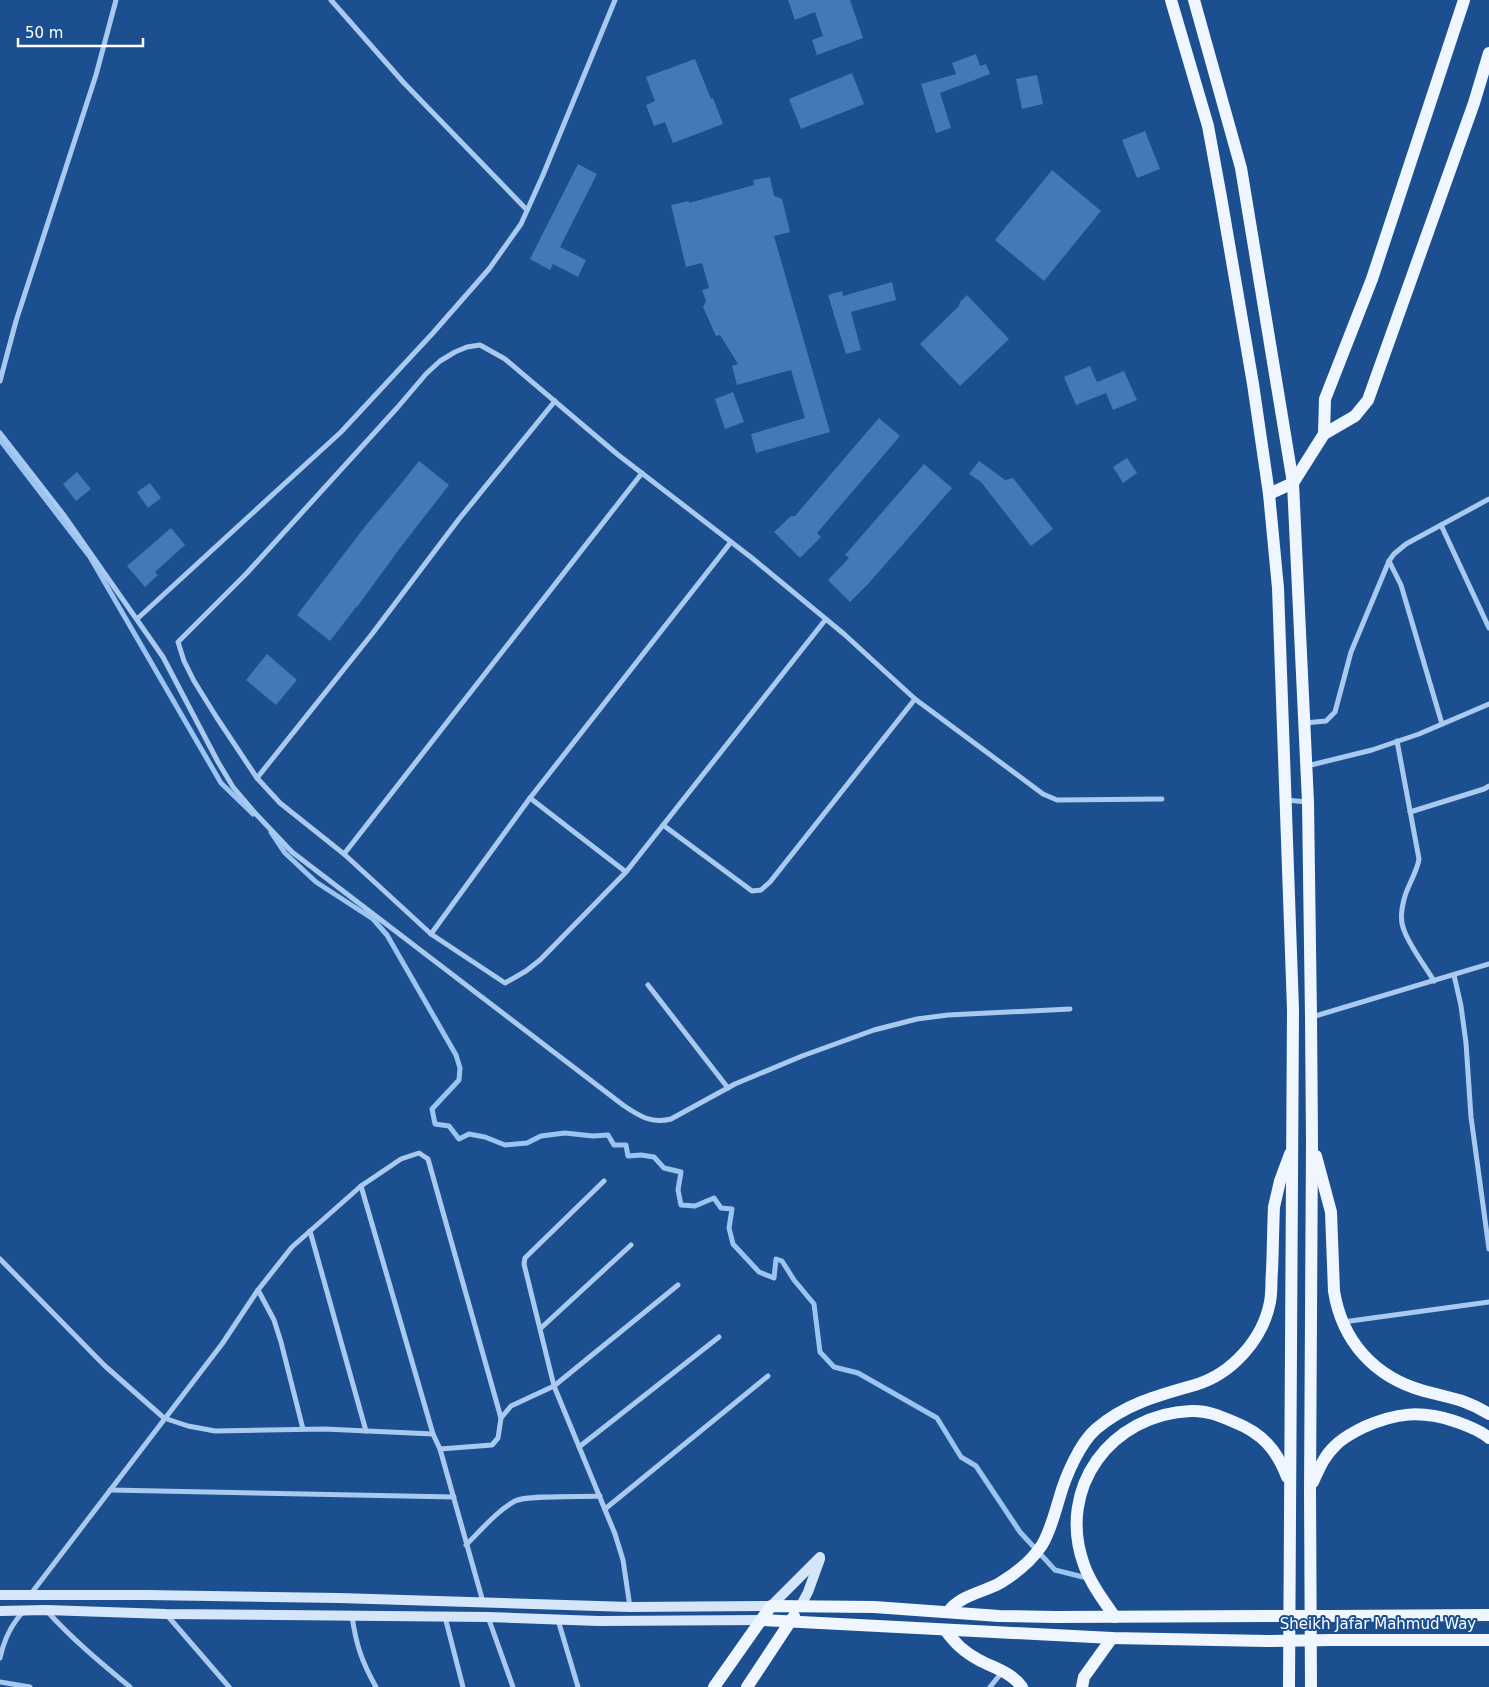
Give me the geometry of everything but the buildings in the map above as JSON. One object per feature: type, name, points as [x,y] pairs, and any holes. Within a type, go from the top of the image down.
[{"type":"main road","points":[[1171,0],[1208,126],[1253,384],[1269,494],[1280,616],[1292,1009],[1293,1144],[1289,1687]]},
{"type":"main road","points":[[1194,0],[1241,168],[1293,483],[1308,802],[1312,1142],[1311,1687]]},
{"type":"main road","points":[[1324,434],[1325,399],[1372,279],[1464,0]]},
{"type":"main road","points":[[1269,494],[1293,483],[1324,434],[1355,416],[1368,400],[1489,53]]},
{"type":"main road","points":[[1312,1142],[1331,1212],[1336,1303],[1342,1322],[1352,1340],[1366,1358],[1391,1378],[1423,1391],[1459,1399],[1489,1414]]},
{"type":"main road","points":[[948,1612],[953,1605],[961,1600],[1000,1583],[1021,1568],[1042,1545],[1055,1515],[1060,1495],[1071,1467],[1094,1431],[1118,1412],[1140,1402],[1198,1384],[1220,1373],[1242,1355],[1259,1333],[1270,1301],[1276,1196],[1293,1144]]},
{"type":"main road","points":[[1114,1617],[1093,1584],[1084,1565],[1075,1521],[1078,1498],[1088,1474],[1100,1455],[1117,1438],[1142,1422],[1164,1414],[1192,1411],[1215,1414],[1242,1425],[1268,1442],[1281,1460],[1290,1484]]},
{"type":"main road","points":[[1310,1489],[1322,1462],[1335,1445],[1356,1431],[1385,1418],[1412,1414],[1439,1416],[1464,1425],[1489,1438]]},
{"type":"main road","points":[[714,1687],[771,1606],[820,1557],[808,1592],[800,1607],[747,1687]]},
{"type":"main road","points":[[0,1595],[147,1595],[630,1606],[771,1606]]},
{"type":"main road","name":"Sheikh Jafar Mahmud Way","points":[[771,1606],[874,1607],[999,1616],[1489,1615]]},
{"type":"main road","points":[[0,1611],[46,1610],[166,1614],[445,1616],[598,1621],[762,1620]]},
{"type":"main road","name":"Sheikh Jafar Mahmud Way","points":[[762,1620],[946,1631],[1112,1638],[1268,1641],[1489,1640]]},
{"type":"main road","points":[[946,1631],[959,1647],[979,1660],[1004,1671],[1018,1681],[1022,1687]]},
{"type":"main road","points":[[1082,1687],[1084,1677],[1112,1638]]},
{"type":"street","points":[[0,381],[16,321],[96,75],[116,0]]},
{"type":"street","points":[[331,0],[404,83],[527,210]]},
{"type":"street","points":[[137,619],[341,432],[432,334],[488,270],[521,224],[614,0]]},
{"type":"street","points":[[826,619],[626,872],[540,960],[526,971],[505,983],[431,934],[344,854],[280,803],[258,778],[217,718],[194,681],[178,642],[246,574],[398,408],[426,374],[440,361],[467,347],[480,345],[505,358],[642,473],[826,619],[915,699],[1043,794],[1057,800],[1162,799]]},
{"type":"street","points":[[258,778],[372,634],[459,519],[555,401]]},
{"type":"street","points":[[0,433],[63,514],[163,657],[218,762],[233,787],[256,814],[292,852],[607,1093],[645,1119],[661,1122],[671,1119],[728,1088],[802,1056],[874,1030],[917,1019],[948,1015],[1070,1009]]},
{"type":"street","points":[[344,854],[642,473]]},
{"type":"street","points":[[1304,723],[1326,721],[1335,712],[1351,652],[1389,561],[1394,554],[1406,544],[1489,499]]},
{"type":"street","points":[[1441,525],[1489,628]]},
{"type":"street","points":[[431,934],[530,798],[731,542]]},
{"type":"street","points":[[1389,561],[1401,585],[1442,724]]},
{"type":"street","points":[[662,825],[752,892],[761,890],[770,882],[915,699]]},
{"type":"street","points":[[1306,766],[1372,750],[1419,734],[1489,704]]},
{"type":"street","points":[[1397,741],[1419,859],[1405,895],[1401,910],[1402,919],[1404,930],[1434,981]]},
{"type":"street","points":[[1410,812],[1489,786]]},
{"type":"street","points":[[530,798],[626,872]]},
{"type":"street","points":[[1286,800],[1308,802]]},
{"type":"street","points":[[1311,1017],[1489,964]]},
{"type":"street","points":[[1454,975],[1461,1006],[1466,1043],[1471,1117],[1489,1248]]},
{"type":"street","points":[[648,986],[728,1088]]},
{"type":"street","points":[[30,1595],[222,1344],[258,1290],[292,1247],[361,1186],[401,1159],[419,1153],[428,1160],[501,1418],[498,1438],[492,1445],[440,1449]]},
{"type":"street","points":[[604,1181],[525,1258],[524,1264],[554,1386],[600,1496],[623,1560],[630,1606]]},
{"type":"street","points":[[361,1186],[433,1434],[440,1449],[483,1602]]},
{"type":"street","points":[[310,1231],[366,1431]]},
{"type":"street","points":[[541,1328],[631,1245]]},
{"type":"street","points":[[0,1259],[105,1366],[164,1418],[188,1426],[215,1431],[303,1429],[433,1434]]},
{"type":"street","points":[[501,1418],[511,1406],[554,1386],[678,1285]]},
{"type":"street","points":[[258,1290],[274,1320],[303,1429]]},
{"type":"street","points":[[1342,1322],[1489,1302]]},
{"type":"street","points":[[578,1447],[719,1337]]},
{"type":"street","points":[[605,1509],[768,1376]]},
{"type":"street","points":[[110,1490],[454,1497]]},
{"type":"street","points":[[466,1545],[498,1514],[516,1500],[600,1496]]},
{"type":"street","points":[[46,1610],[97,1660],[130,1687]]},
{"type":"street","points":[[0,1658],[3,1643],[15,1620],[25,1611]]},
{"type":"street","points":[[166,1614],[229,1687]]},
{"type":"street","points":[[352,1616],[356,1642],[366,1669],[376,1687]]},
{"type":"street","points":[[445,1616],[463,1687]]},
{"type":"street","points":[[488,1617],[513,1687]]},
{"type":"street","points":[[558,1619],[578,1687]]},
{"type":"street","points":[[990,1687],[1004,1671]]},
{"type":"street","points":[[0,1682],[30,1687]]},
{"type":"waterway","points":[[0,440],[90,557],[221,783],[253,814]]},
{"type":"waterway","points":[[271,832],[285,853],[316,882],[373,919],[387,935],[456,1055],[460,1068],[459,1080],[432,1109],[435,1124],[449,1126],[459,1139],[469,1134],[485,1137],[505,1145],[527,1143],[541,1136],[565,1133],[593,1136],[608,1135],[614,1145],[626,1145],[628,1156],[654,1157],[664,1168],[681,1172],[678,1190],[681,1205],[695,1206],[714,1198],[721,1208],[732,1209],[729,1228],[733,1244],[759,1272],[774,1278],[776,1259],[782,1261],[794,1280],[814,1304],[820,1352],[834,1367],[858,1373],[937,1418],[961,1457],[976,1466],[1020,1532],[1055,1570],[1083,1577]]}]
